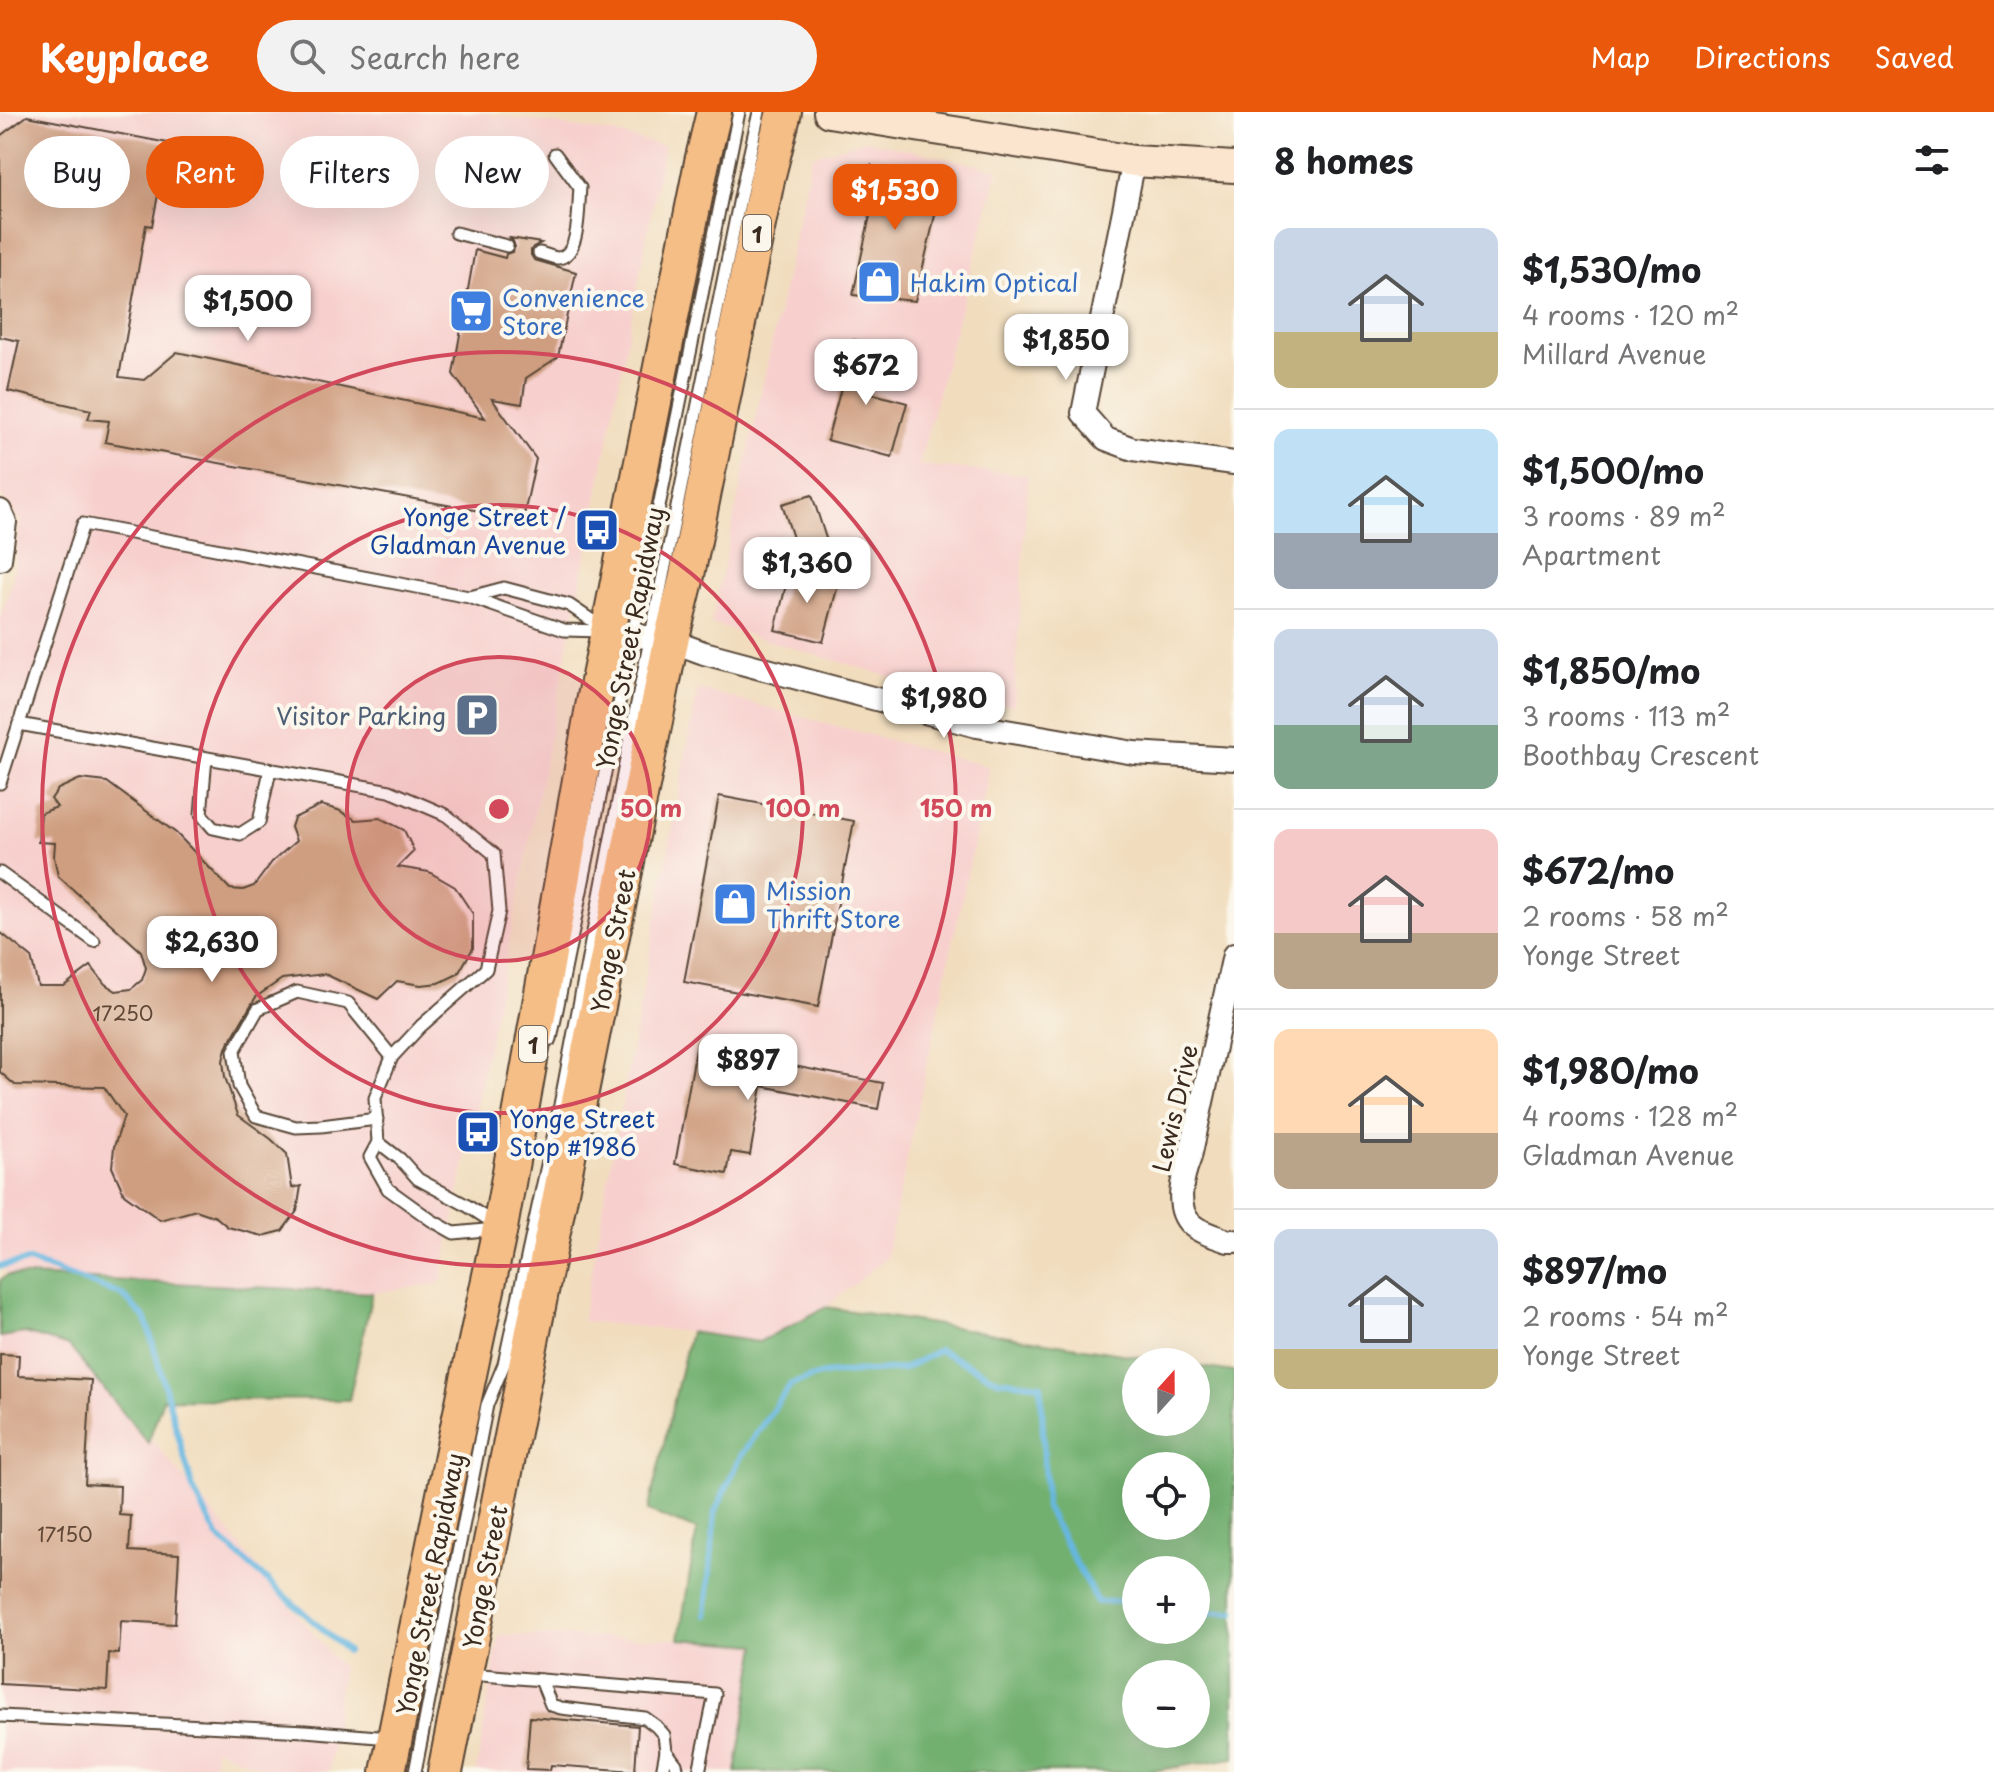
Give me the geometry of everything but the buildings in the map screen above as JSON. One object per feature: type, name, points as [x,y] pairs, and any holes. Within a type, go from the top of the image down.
[{"type":"main road","name":"Yonge Street","points":[[388,1772],[452,1455],[640,636],[714,112]]},
{"type":"main road","name":"Yonge Street","points":[[445,1772],[653,737],[640,636],[696,535],[768,175],[784,112]]},
{"type":"main road","points":[[829,112],[1134,161],[1234,167]]},
{"type":"street","points":[[1134,161],[1083,413],[1106,439],[1133,449],[1234,463]]},
{"type":"street","points":[[0,511],[5,522],[0,559]]},
{"type":"street","points":[[640,636],[977,726],[1134,753],[1234,759]]},
{"type":"street","name":"Lewis Drive","points":[[1234,955],[1181,1196],[1185,1217],[1194,1228],[1234,1241]]},
{"type":"lane","name":"Yonge Street Rapidway","points":[[415,1772],[487,1405],[504,1364],[560,1105],[640,636],[739,112]]},
{"type":"lane","name":"Yonge Street Rapidway","points":[[548,1053],[759,112]]},
{"type":"lane","points":[[539,253],[558,258],[566,254],[576,241],[580,188],[555,154]]},
{"type":"lane","points":[[456,233],[507,246]]},
{"type":"lane","points":[[0,783],[83,524],[469,597],[564,630],[640,636]]},
{"type":"lane","points":[[469,597],[504,588],[569,605],[640,636]]},
{"type":"lane","points":[[19,724],[390,791],[446,815],[494,854],[499,911],[486,969],[421,1026],[392,1057],[375,1098],[378,1142],[370,1157],[388,1189],[454,1233],[508,1218]]},
{"type":"lane","points":[[206,758],[201,814],[213,828],[240,834],[259,822],[270,770]]},
{"type":"lane","points":[[0,873],[94,941]]},
{"type":"lane","points":[[377,1119],[296,1127],[256,1116],[239,1086],[234,1051],[258,1009],[297,992],[348,1003],[392,1057]]},
{"type":"lane","points":[[378,1142],[400,1159],[418,1179],[466,1205],[508,1218]]},
{"type":"lane","points":[[484,1363],[508,1218]]},
{"type":"lane","name":"Yonge Street Rapidway","points":[[485,1377],[487,1405]]},
{"type":"lane","points":[[464,1674],[715,1694],[699,1772]]},
{"type":"lane","points":[[541,1680],[551,1705],[645,1718],[656,1726],[664,1735],[666,1751],[662,1772]]},
{"type":"lane","points":[[0,1716],[395,1738]]},
{"type":"lane","points":[[666,1751],[678,1772]]},
{"type":"shaded area","points":[[0,112],[477,112],[612,133],[664,146],[583,572],[441,1283],[372,1293],[8,1275],[0,1265],[0,618],[13,578],[20,521],[0,494]]},
{"type":"shaded area","points":[[866,140],[998,170],[919,465],[1028,475],[1014,706],[935,690],[711,624],[812,156]]},
{"type":"shaded area","points":[[698,689],[990,767],[886,1258],[826,1307],[759,1342],[582,1321]]},
{"type":"shaded area","points":[[53,1321],[342,1668],[329,1772],[274,1772],[215,1748],[213,1772],[0,1772],[0,1326]]},
{"type":"shaded area","points":[[499,1635],[679,1639],[758,1645],[736,1772],[476,1772]]},
{"type":"green space","points":[[8,1275],[372,1293],[349,1400],[163,1399],[148,1443],[69,1346],[25,1333],[0,1337],[0,1280]]},
{"type":"green space","points":[[826,1307],[1122,1354],[1122,1436],[1210,1436],[1210,1368],[1234,1372],[1234,1758],[1145,1772],[736,1772],[757,1645],[679,1639],[697,1530],[648,1511],[690,1332],[759,1342]]},
{"type":"waterway","points":[[0,1266],[29,1261],[122,1295],[146,1319],[193,1489],[217,1536],[347,1651]]},
{"type":"waterway","points":[[706,1615],[715,1512],[741,1456],[791,1384],[823,1374],[904,1369],[939,1350],[998,1380],[1041,1385],[1046,1508],[1097,1602],[1122,1601]]},
{"type":"waterway","points":[[1210,1613],[1234,1612]]},
{"type":"place","name":"Hakim Optical","points":[[879,282]]},
{"type":"place","name":"Convenience Store","points":[[471,311]]},
{"type":"place","name":"Yonge Street / Gladman Avenue","points":[[597,530]]},
{"type":"place","name":"Visitor Parking","points":[[477,715]]},
{"type":"place","name":"Mission Thrift Store","points":[[735,904]]},
{"type":"place","name":"Yonge Street Stop #1986","points":[[478,1132]]}]
